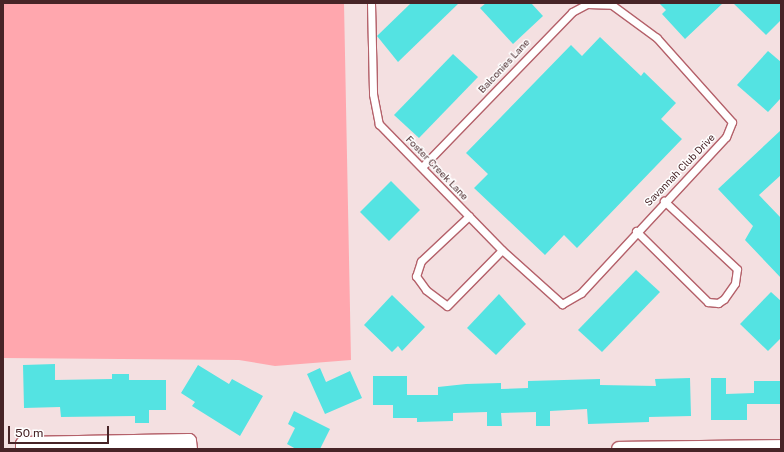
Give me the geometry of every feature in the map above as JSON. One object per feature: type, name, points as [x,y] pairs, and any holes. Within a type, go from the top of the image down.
[{"type":"street","points":[[23,447],[190,445]]},
{"type":"street","points":[[619,449],[781,447]]},
{"type":"lane","name":"Foster Creek Lane","points":[[371,3],[376,115],[380,124],[424,166],[502,250],[562,304],[570,300]]},
{"type":"lane","name":"Balconies Lane","points":[[424,166],[538,43],[572,12],[587,3],[612,4]]},
{"type":"lane","name":"Savannah Club Drive","points":[[570,300],[726,137],[732,122],[657,38],[612,4]]},
{"type":"lane","points":[[636,231],[708,302],[718,303],[724,299],[735,284],[737,269],[664,201]]},
{"type":"lane","points":[[469,216],[421,262],[416,276],[426,290],[447,306],[502,250]]},
{"type":"shaded area","points":[[3,3],[344,3],[351,360],[275,366],[239,360],[3,358]]},
{"type":"building","points":[[411,3],[459,3],[398,62],[377,36]]},
{"type":"building","points":[[486,3],[531,3],[543,16],[513,44],[480,8]]},
{"type":"building","points":[[659,3],[723,3],[685,39],[662,14],[666,10]]},
{"type":"building","points":[[733,3],[781,3],[781,20],[766,35]]},
{"type":"building","points":[[600,37],[641,76],[644,72],[676,103],[661,119],[682,139],[577,248],[564,235],[545,255],[474,188],[488,174],[466,153],[571,45],[582,56]]},
{"type":"building","points":[[768,51],[781,62],[781,98],[768,112],[737,85]]},
{"type":"building","points":[[453,54],[478,77],[419,138],[394,115]]},
{"type":"building","points":[[781,130],[781,175],[759,195],[781,218],[781,278],[745,240],[753,226],[718,189]]},
{"type":"building","points":[[391,181],[420,210],[389,241],[360,212]]},
{"type":"building","points":[[636,270],[660,292],[602,352],[578,330]]},
{"type":"building","points":[[771,292],[781,301],[781,338],[768,351],[740,324]]},
{"type":"building","points":[[499,294],[526,324],[496,355],[467,328]]},
{"type":"building","points":[[392,295],[425,327],[402,351],[398,346],[392,352],[364,325]]},
{"type":"building","points":[[55,364],[55,380],[112,379],[112,374],[129,374],[129,380],[166,380],[166,410],[149,410],[149,423],[135,423],[135,416],[61,417],[60,407],[24,408],[23,365]]},
{"type":"building","points":[[198,365],[229,384],[232,379],[263,396],[240,436],[192,406],[195,402],[181,393]]},
{"type":"building","points":[[320,368],[326,382],[350,371],[362,398],[325,414],[307,374]]},
{"type":"building","points":[[373,376],[407,376],[407,395],[438,395],[438,387],[466,384],[501,383],[501,389],[528,388],[528,381],[600,379],[600,385],[656,386],[655,379],[690,378],[691,416],[649,417],[649,422],[588,424],[587,409],[550,411],[550,426],[536,426],[536,412],[501,413],[502,426],[487,426],[487,412],[453,413],[453,421],[417,422],[417,418],[393,418],[393,405],[373,405]]},
{"type":"building","points":[[711,378],[726,378],[726,394],[754,393],[754,381],[781,381],[781,404],[747,404],[747,420],[711,420]]},
{"type":"building","points":[[294,411],[330,429],[320,449],[296,449],[287,444],[295,428],[288,424]]}]
